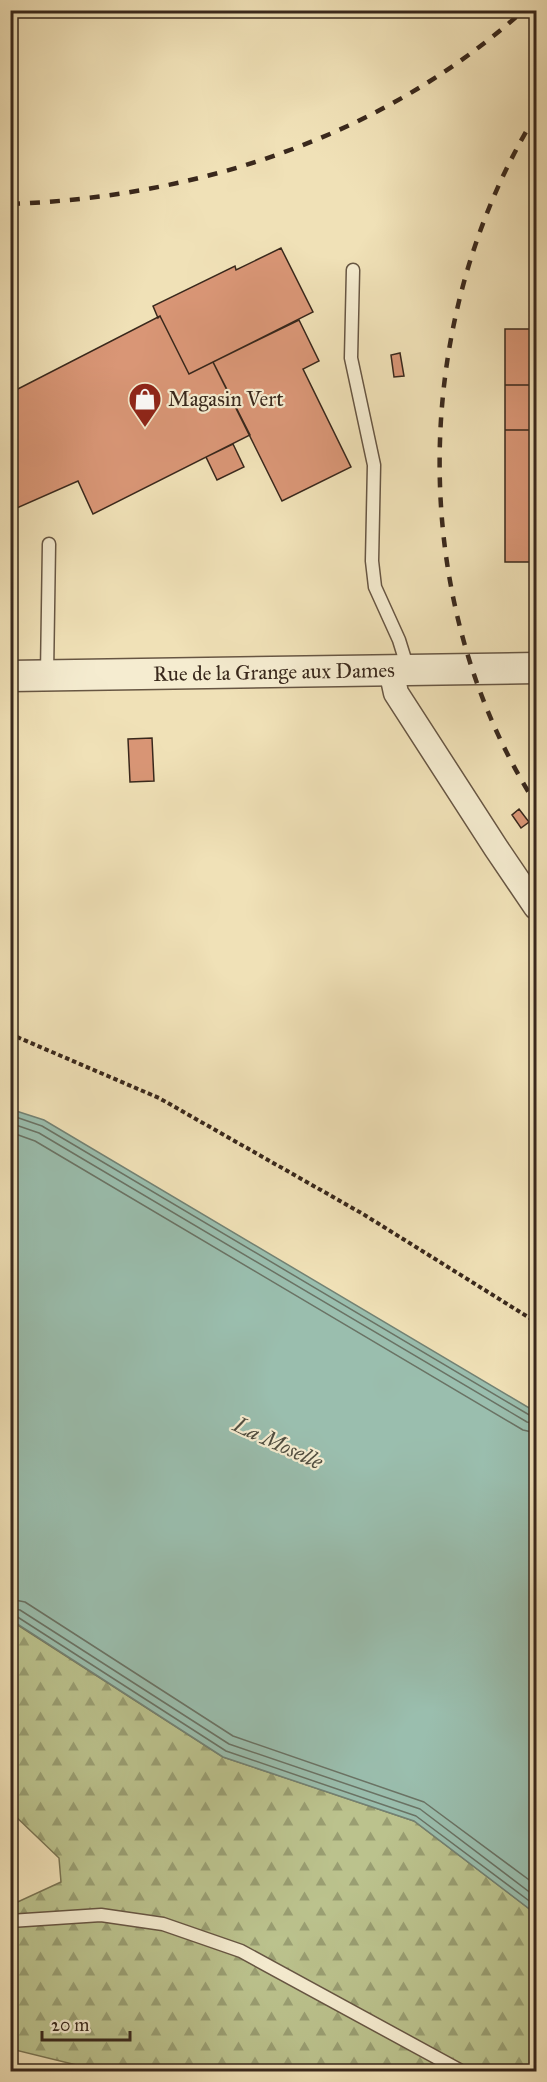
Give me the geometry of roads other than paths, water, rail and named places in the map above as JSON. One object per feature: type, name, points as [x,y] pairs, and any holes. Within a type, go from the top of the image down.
[{"type":"street","name":"Rue de la Grange aux Dames","points":[[10,676],[537,668]]},
{"type":"street","points":[[400,670],[396,693],[537,907]]},
{"type":"lane","points":[[353,270],[351,358],[374,465],[372,561],[375,587],[399,640],[400,670]]},
{"type":"lane","points":[[47,676],[49,544]]},
{"type":"lane","points":[[10,1921],[101,1915],[164,1924],[241,1951],[463,2072]]},
{"type":"water","name":"La Moselle","points":[[10,1109],[44,1120],[536,1412],[536,1914],[414,1821],[223,1757],[11,1620]]},
{"type":"railway","points":[[10,204],[80,199],[150,189],[218,173],[285,152],[349,125],[411,93],[469,55],[524,10]]},
{"type":"railway","points":[[536,115],[494,195],[464,280],[446,369],[440,460],[445,550],[463,639],[493,724],[536,804]]},
{"type":"place","name":"Magasin Vert","points":[[145,428]]}]
